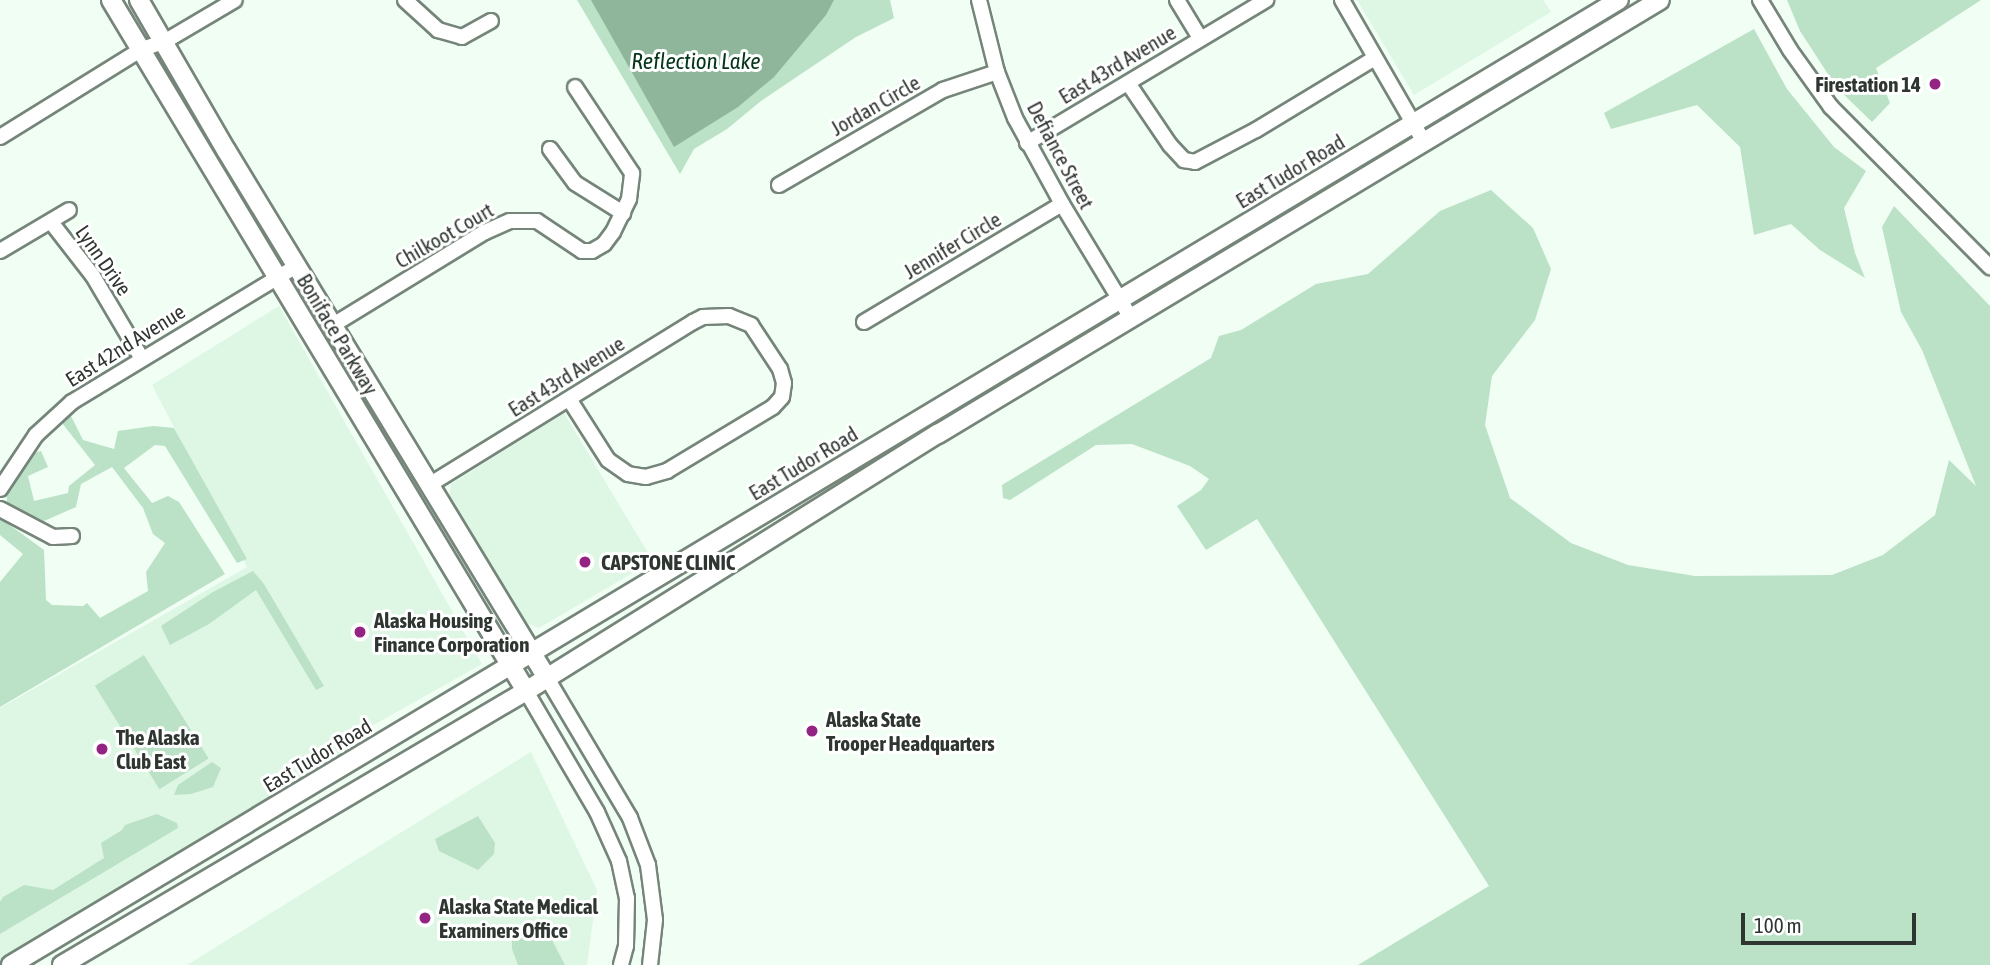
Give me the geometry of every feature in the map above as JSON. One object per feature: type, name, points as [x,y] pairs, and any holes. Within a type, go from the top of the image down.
[{"type":"main road","name":"Boniface Parkway","points":[[111,0],[526,691]]},
{"type":"main road","name":"Boniface Parkway","points":[[139,0],[547,678]]},
{"type":"main road","name":"East Tudor Road","points":[[11,965],[1619,0]]},
{"type":"main road","name":"East Tudor Road","points":[[62,965],[526,691],[1131,318],[1660,0]]},
{"type":"street","points":[[0,137],[142,49],[164,42],[235,0]]},
{"type":"street","points":[[405,0],[438,30],[462,37],[491,21]]},
{"type":"street","name":"Defiance Street","points":[[979,0],[997,72],[1027,144],[1131,318]]},
{"type":"street","points":[[1177,0],[1200,38]]},
{"type":"street","name":"East 43rd Avenue","points":[[1027,144],[1266,0]]},
{"type":"street","points":[[1342,0],[1424,142]]},
{"type":"street","points":[[1760,0],[1803,69],[1831,107],[1990,267]]},
{"type":"street","points":[[1128,83],[1170,145],[1184,160],[1195,162],[1236,142],[1375,58]]},
{"type":"street","name":"Jordan Circle","points":[[779,185],[943,90],[997,72]]},
{"type":"street","name":"Chilkoot Court","points":[[333,325],[505,223],[535,220],[574,248],[590,252],[607,241],[631,192],[631,171],[575,87]]},
{"type":"street","points":[[550,149],[575,183],[623,212]]},
{"type":"street","name":"Jennifer Circle","points":[[864,322],[1062,204]]},
{"type":"street","points":[[0,251],[69,210]]},
{"type":"street","name":"Lynn Drive","points":[[51,222],[93,276],[142,359]]},
{"type":"street","name":"East 42nd Avenue","points":[[0,489],[36,435],[72,402],[297,266]]},
{"type":"street","name":"East 43rd Avenue","points":[[429,485],[699,319],[729,316],[744,321],[754,329],[780,369],[785,383],[780,400],[667,471],[646,477],[632,475],[606,458],[569,399]]},
{"type":"street","points":[[0,509],[53,537],[72,536]]},
{"type":"street","points":[[547,678],[630,818],[648,865],[655,920],[650,965]]},
{"type":"street","points":[[526,691],[597,812],[619,861],[628,898],[626,946],[621,965]]},
{"type":"shaded area","name":"Reflection Lake","points":[[577,0],[890,0],[894,18],[856,37],[761,101],[727,129],[694,149],[680,174]]},
{"type":"shaded area","points":[[1357,0],[1543,0],[1551,12],[1414,95]]},
{"type":"shaded area","points":[[1787,0],[1981,0],[1876,68],[1890,103],[1872,122],[1837,88],[1800,31]]},
{"type":"shaded area","points":[[1754,29],[1787,89],[1834,147],[1866,171],[1844,208],[1855,253],[1865,278],[1820,250],[1791,224],[1754,235],[1740,147],[1697,105],[1611,129],[1604,113]]},
{"type":"shaded area","points":[[1491,190],[1533,228],[1551,269],[1535,320],[1492,376],[1485,425],[1510,498],[1571,543],[1628,565],[1695,576],[1832,575],[1883,555],[1935,515],[1949,460],[1976,486],[1922,350],[1901,312],[1882,227],[1894,206],[1990,306],[1990,965],[1358,965],[1489,886],[1257,519],[1206,550],[1177,506],[1201,490],[1209,479],[1190,466],[1132,444],[1096,445],[1010,500],[1003,498],[1002,485],[1211,358],[1219,336],[1241,330],[1316,284],[1368,274],[1440,211]]},
{"type":"shaded area","points":[[279,306],[482,664],[354,736],[352,749],[0,959],[0,708],[247,567],[152,385]]},
{"type":"shaded area","points":[[564,413],[653,561],[539,628],[525,622],[449,498],[451,484]]},
{"type":"shaded area","points":[[71,416],[83,440],[114,449],[118,431],[153,426],[174,428],[247,559],[237,563],[165,446],[155,445],[124,468],[152,503],[168,496],[179,502],[225,574],[0,707],[0,582],[23,554],[0,535],[0,518],[44,550],[46,600],[52,605],[83,606],[87,603],[100,618],[148,591],[146,572],[165,543],[153,534],[143,508],[112,467],[81,484],[76,507],[44,521],[7,503],[6,485],[26,455],[41,451],[48,467],[28,476],[34,501],[68,493],[69,486],[95,465],[62,423]]},
{"type":"shaded area","points":[[253,571],[264,584],[324,686],[316,690],[256,590],[209,624],[170,645],[161,626],[213,592]]},
{"type":"shaded area","points":[[144,655],[209,758],[159,789],[95,686]]},
{"type":"shaded area","points":[[531,752],[597,890],[587,965],[187,965]]},
{"type":"shaded area","points":[[212,762],[221,768],[213,787],[191,794],[174,795],[178,785]]},
{"type":"shaded area","points":[[157,814],[177,823],[178,828],[0,934],[0,902],[3,897],[24,885],[53,890],[104,858],[101,843],[122,830],[125,825]]},
{"type":"shaded area","points":[[478,816],[495,843],[494,854],[478,870],[439,851],[435,839]]},
{"type":"shaded area","points":[[537,928],[552,940],[565,965],[518,965],[512,949],[512,939],[518,933]]},
{"type":"water","name":"Reflection Lake","points":[[591,0],[834,0],[826,15],[774,77],[738,107],[674,147]]},
{"type":"place","name":"Firestation 14","points":[[1935,84]]},
{"type":"place","name":"CAPSTONE CLINIC","points":[[585,562]]},
{"type":"place","name":"Alaska Housing Finance Corporation","points":[[360,632]]},
{"type":"place","name":"Alaska State Trooper Headquarters","points":[[812,731]]},
{"type":"place","name":"The Alaska Club East","points":[[102,749]]},
{"type":"place","name":"Alaska State Medical Examiners Office","points":[[425,918]]}]
